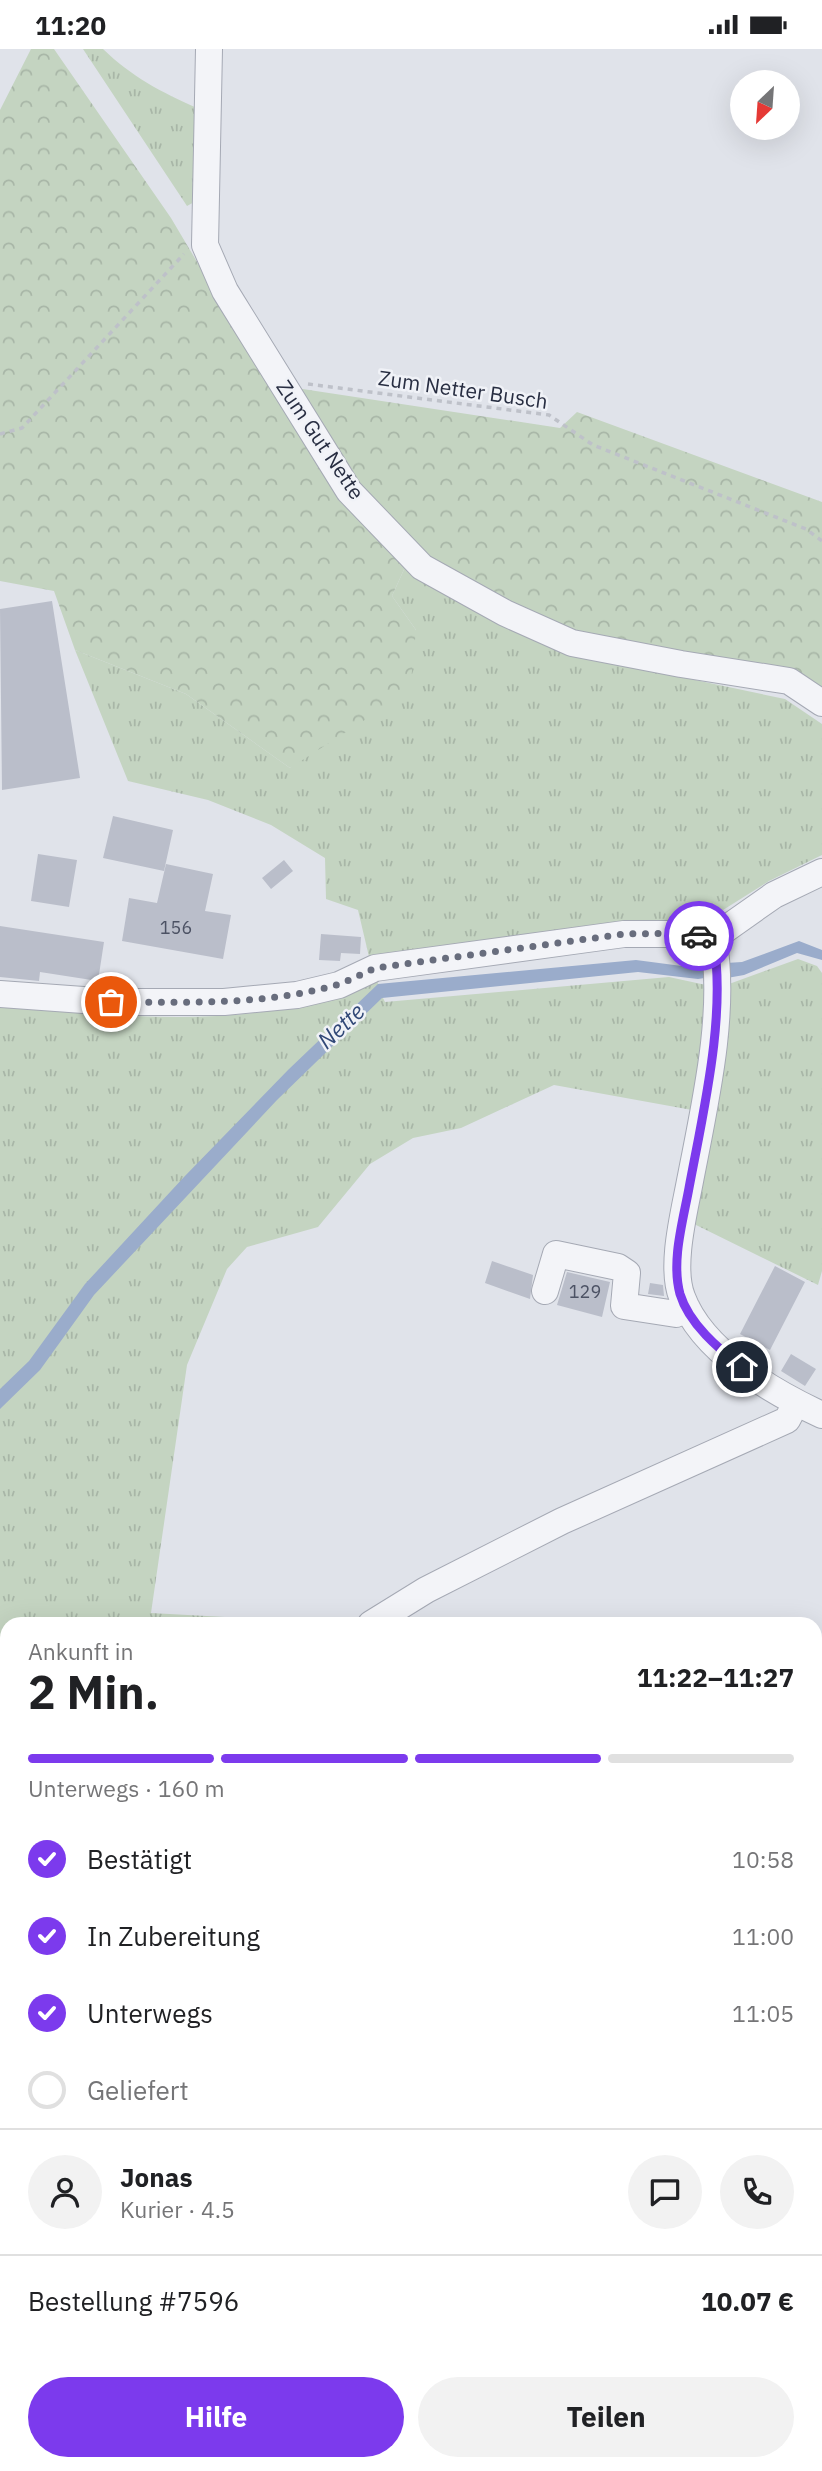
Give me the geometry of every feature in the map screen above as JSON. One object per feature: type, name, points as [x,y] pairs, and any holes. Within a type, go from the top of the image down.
[{"type":"street","name":"Zum Gut Nette","points":[[209,49],[205,245],[225,291],[349,491],[422,567],[506,613],[572,643],[789,681],[822,703]]},
{"type":"street","points":[[714,946],[774,895],[822,872]]},
{"type":"street","points":[[0,994],[111,1002],[224,1002],[297,995],[339,985],[375,968],[624,934],[686,933],[714,946]]},
{"type":"street","points":[[714,946],[717,1001],[708,1082],[679,1239],[678,1280],[681,1295],[704,1332],[723,1352],[761,1382],[822,1415]]},
{"type":"street","points":[[545,1291],[556,1254],[618,1268],[627,1273],[624,1306],[676,1314],[687,1308]]},
{"type":"street","points":[[382,1617],[426,1590],[562,1521],[787,1420],[796,1403]]},
{"type":"path","points":[[0,434],[22,428],[185,253],[205,245]]},
{"type":"path","name":"Zum Netter Busch","points":[[283,386],[289,381],[549,415],[593,445],[806,529],[822,541]]},
{"type":"green space","points":[[31,49],[54,49],[171,218],[260,368],[406,565],[392,596],[416,630],[410,691],[290,768],[186,694],[75,650],[54,591],[0,581],[0,110]]},
{"type":"green space","points":[[83,49],[103,49],[147,83],[197,108],[196,201],[187,206]]},
{"type":"green space","points":[[296,388],[560,428],[577,412],[822,502],[822,690],[576,634],[509,605],[425,558],[355,484]]},
{"type":"green space","points":[[406,565],[567,653],[785,699],[822,724],[822,855],[769,881],[723,910],[686,923],[370,961],[358,910],[326,899],[325,858],[271,825],[208,800],[128,781],[75,650],[186,694],[290,768],[416,630],[392,596]]},
{"type":"green space","points":[[798,959],[817,966],[822,973],[822,1271],[818,1285],[694,1224],[729,984]]},
{"type":"green space","points":[[376,973],[379,990],[385,1002],[669,977],[706,985],[692,1110],[554,1085],[461,1128],[413,1138],[370,1164],[318,1227],[247,1247],[227,1269],[187,1365],[151,1613],[225,1617],[0,1617],[0,1006],[149,1017],[224,1016],[298,1006]]},
{"type":"water","points":[[799,941],[822,950],[822,960],[797,953],[744,975],[727,978],[726,963],[742,962]]},
{"type":"water","name":"Nette","points":[[636,960],[697,968],[710,966],[711,977],[698,979],[638,972],[382,998],[277,1100],[94,1295],[40,1370],[0,1409],[0,1389],[29,1361],[85,1284],[288,1070],[378,984]]},
{"type":"building","points":[[52,601],[80,778],[2,790],[0,609]]},
{"type":"building","points":[[113,816],[173,830],[164,871],[103,858]]},
{"type":"building","points":[[38,854],[77,860],[69,907],[31,901]]},
{"type":"building","points":[[284,860],[293,871],[271,889],[262,878]]},
{"type":"building","points":[[166,864],[213,874],[205,911],[231,915],[223,959],[122,941],[129,898],[157,903]]},
{"type":"building","points":[[0,926],[104,942],[98,981],[40,972],[39,981],[0,977]]},
{"type":"building","points":[[321,934],[361,937],[360,954],[341,953],[340,961],[319,960]]},
{"type":"building","points":[[492,1261],[533,1275],[530,1299],[485,1283]]},
{"type":"building","points":[[775,1266],[805,1282],[770,1350],[740,1334]]},
{"type":"building","points":[[567,1272],[610,1282],[602,1317],[557,1305]]},
{"type":"building","points":[[650,1283],[663,1285],[664,1296],[648,1294]]},
{"type":"building","points":[[791,1354],[816,1369],[805,1386],[781,1371]]},
{"type":"way so far","points":[[111,1002],[224,1002],[297,995],[339,985],[375,968],[624,934],[686,933],[699,936]]},
{"type":"route","points":[[699,936],[713,938],[717,1001],[708,1082],[679,1239],[678,1280],[687,1308],[704,1332],[742,1367]]}]
